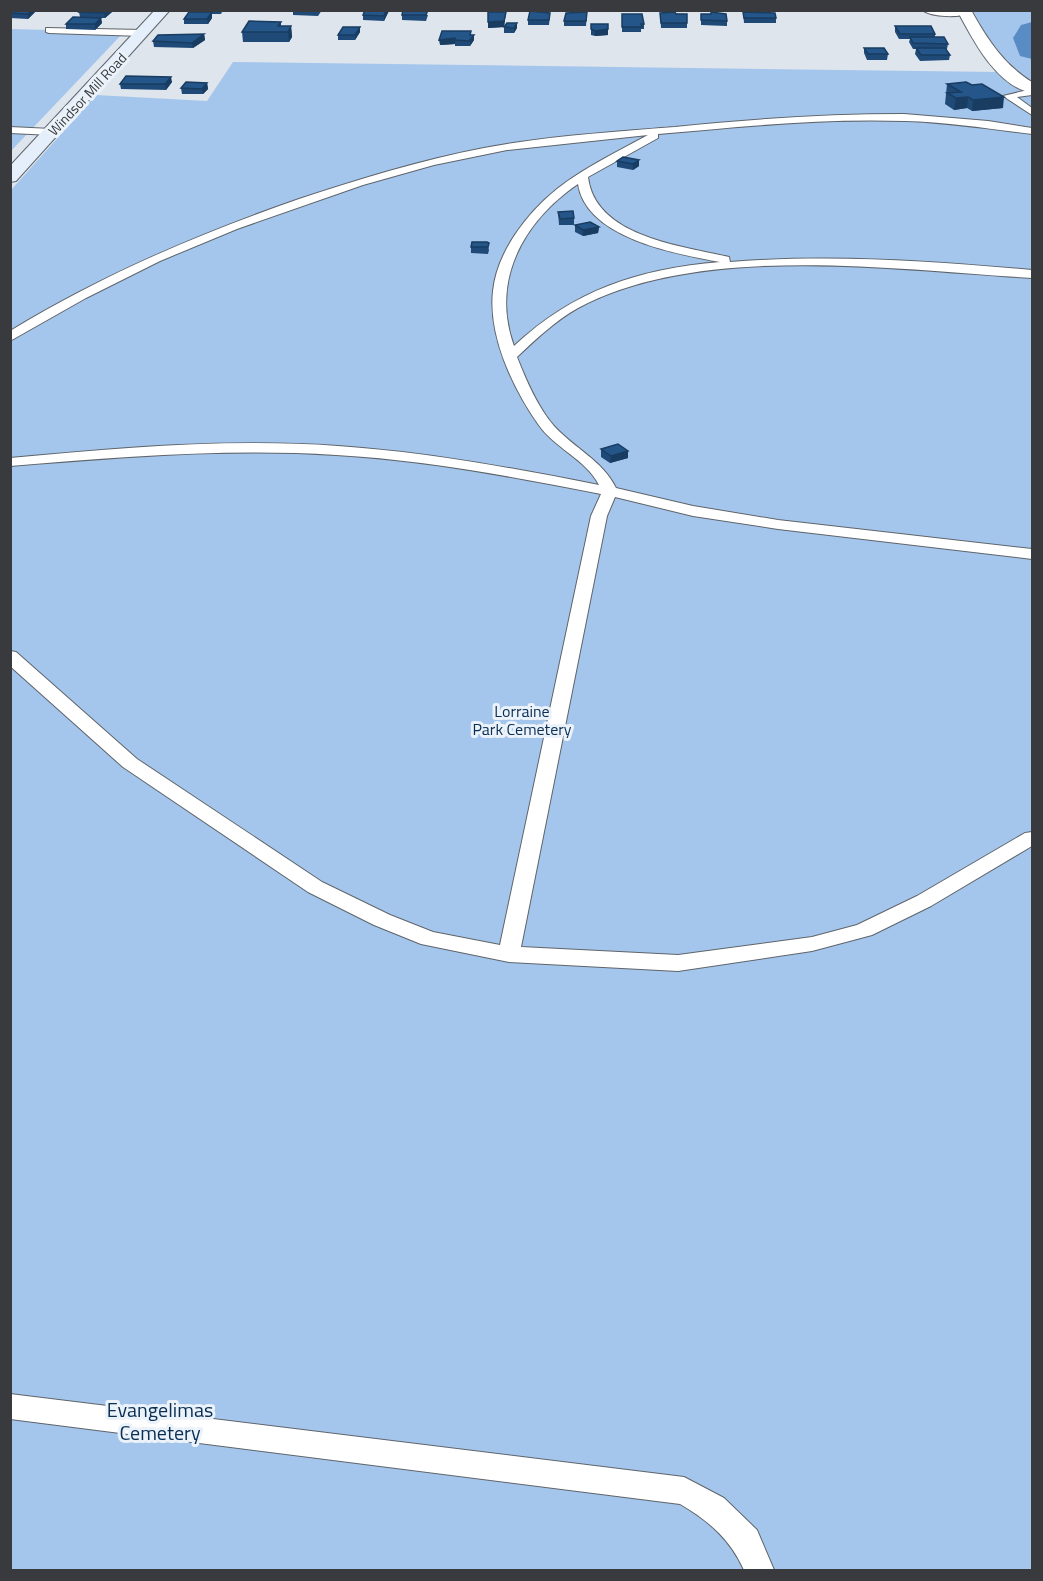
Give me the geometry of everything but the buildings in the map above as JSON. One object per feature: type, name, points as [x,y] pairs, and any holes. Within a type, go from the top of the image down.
[{"type":"main road","name":"Windsor Mill Road","points":[[10,177],[163,10]]},
{"type":"street","points":[[929,10],[964,11],[994,60],[1032,90]]},
{"type":"lane","points":[[49,30],[143,33]]},
{"type":"lane","points":[[1032,90],[1008,96],[1032,112]]},
{"type":"lane","points":[[10,337],[92,290],[155,259],[229,228],[342,188],[433,162],[505,148],[800,119],[879,116],[944,118],[1032,131]]},
{"type":"lane","points":[[10,130],[52,132]]},
{"type":"lane","points":[[610,492],[600,474],[546,426],[524,391],[511,356],[502,320],[499,291],[521,234],[541,210],[583,176],[661,131]]},
{"type":"lane","points":[[583,176],[584,191],[590,202],[600,214],[617,225],[668,247],[743,263]]},
{"type":"lane","points":[[511,356],[544,325],[592,296],[668,273],[743,263],[889,265],[1032,274]]},
{"type":"lane","points":[[10,462],[177,449],[320,450],[454,464],[610,492],[692,510],[787,525],[920,543],[1032,554]]},
{"type":"lane","points":[[509,954],[599,516],[610,492]]},
{"type":"lane","points":[[10,656],[130,763],[315,887],[382,920],[429,939],[509,954],[678,963],[812,944],[864,930],[1031,847]]},
{"type":"lane","points":[[10,1406],[684,1491],[714,1508],[746,1540],[759,1570]]},
{"type":"green space","points":[[973,11],[1032,11],[1032,84],[1022,77],[998,51]]},
{"type":"green space","points":[[11,29],[124,32],[11,151]]},
{"type":"green space","name":"Lorraine Park Cemetery","points":[[233,62],[998,72],[1032,93],[1032,1570],[11,1570],[11,190],[96,95],[207,101]]},
{"type":"waterway","points":[[1032,32],[1029,38],[1032,49]]},
{"type":"park label","name":"Evangelimas Cemetery","points":[[160,1420]]}]
